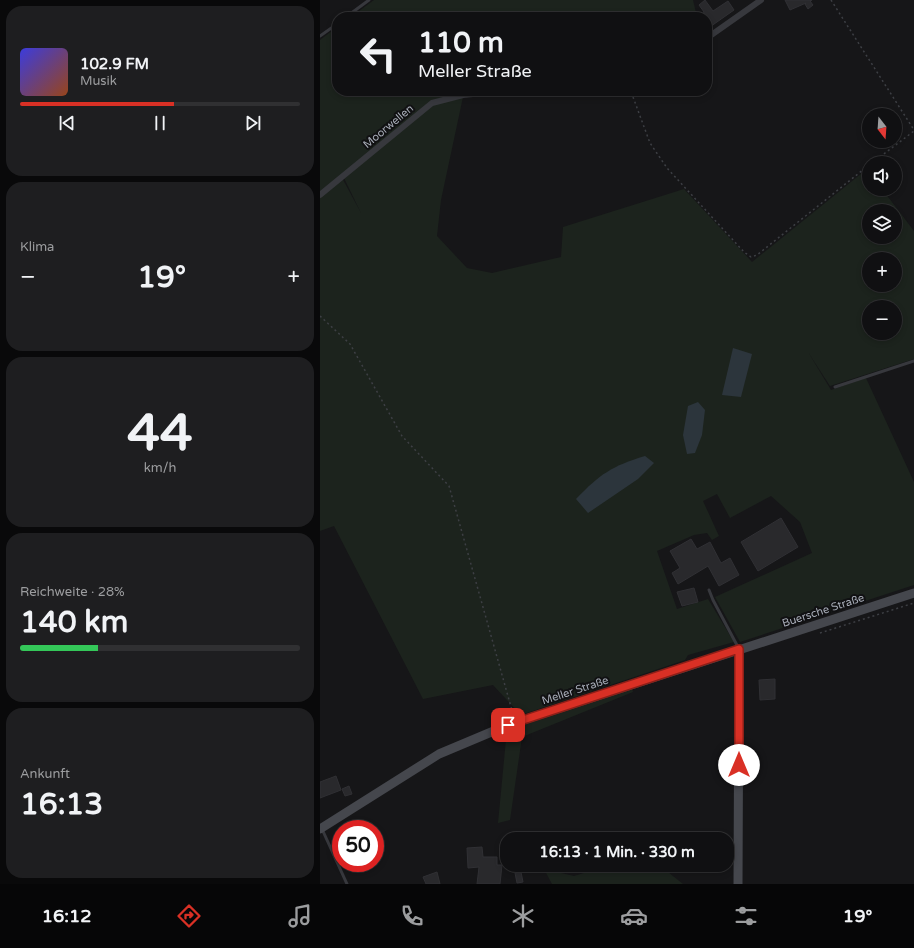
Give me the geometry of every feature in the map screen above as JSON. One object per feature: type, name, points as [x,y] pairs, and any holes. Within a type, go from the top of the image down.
[{"type":"main road","name":"Buersche Straße","points":[[739,649],[914,593]]},
{"type":"main road","name":"Meller Straße","points":[[321,826],[439,754],[515,722],[739,649]]},
{"type":"main road","points":[[738,884],[739,649]]},
{"type":"street","points":[[712,34],[761,0]]},
{"type":"street","name":"Moorwellen","points":[[320,195],[432,103],[458,96]]},
{"type":"lane","points":[[352,12],[368,0]]},
{"type":"lane","points":[[320,36],[332,28]]},
{"type":"lane","points":[[835,387],[914,361]]},
{"type":"lane","points":[[709,590],[739,649]]},
{"type":"lane","points":[[321,826],[347,884]]},
{"type":"path","points":[[831,0],[914,131],[881,156]]},
{"type":"path","points":[[632,96],[650,143],[667,168],[744,252],[751,257],[757,256],[862,171]]},
{"type":"path","points":[[320,316],[350,344],[402,436],[448,486],[515,722]]},
{"type":"shaded area","points":[[374,0],[693,0],[696,12],[358,12]]},
{"type":"shaded area","points":[[332,31],[332,96],[463,96],[431,102],[341,176],[361,213],[344,178],[433,104],[463,97],[441,200],[437,236],[467,268],[492,273],[561,257],[563,227],[684,189],[752,262],[862,173],[862,196],[887,196],[893,204],[862,204],[862,244],[902,244],[902,215],[914,231],[914,359],[830,386],[808,352],[831,390],[866,378],[914,482],[914,585],[740,642],[715,597],[812,553],[800,522],[771,496],[730,518],[717,494],[703,501],[719,536],[712,540],[707,533],[694,535],[657,551],[677,609],[708,599],[734,642],[688,655],[685,660],[521,715],[493,685],[423,699],[334,526],[320,531],[320,40]]},
{"type":"shaded area","points":[[733,348],[752,354],[741,397],[722,395]]},
{"type":"shaded area","points":[[698,402],[705,410],[702,435],[695,453],[687,454],[683,435],[688,406]]},
{"type":"shaded area","points":[[645,456],[654,463],[638,479],[588,513],[576,499],[592,483],[615,467]]},
{"type":"shaded area","points":[[632,689],[633,692],[522,737],[510,820],[498,823],[507,729]]},
{"type":"shaded area","points":[[546,872],[557,872],[574,876],[587,872],[668,872],[683,884],[552,884]]},
{"type":"building","points":[[705,0],[713,11],[728,1],[734,10],[712,25],[712,12],[704,12],[699,5]]},
{"type":"building","points":[[785,0],[812,0],[810,1],[813,5],[808,9],[805,4],[806,3],[790,10]]},
{"type":"building","points":[[781,518],[798,547],[758,571],[741,542]]},
{"type":"building","points":[[691,539],[697,549],[710,542],[721,563],[730,558],[739,575],[719,586],[708,566],[678,584],[672,573],[680,568],[670,551]]},
{"type":"building","points":[[694,588],[698,602],[682,606],[677,592]]},
{"type":"building","points":[[775,679],[775,699],[760,700],[759,680]]},
{"type":"building","points":[[336,776],[341,790],[320,798],[320,782]]},
{"type":"building","points":[[349,786],[352,794],[345,796],[342,789]]},
{"type":"building","points":[[482,847],[483,857],[497,857],[497,865],[500,865],[500,872],[501,872],[500,884],[477,884],[479,867],[468,868],[467,848]]},
{"type":"building","points":[[437,872],[440,884],[426,884],[423,877]]},
{"type":"building","points":[[521,872],[523,882],[517,883],[515,873]]},
{"type":"route","points":[[508,725],[739,649],[739,765]]}]
